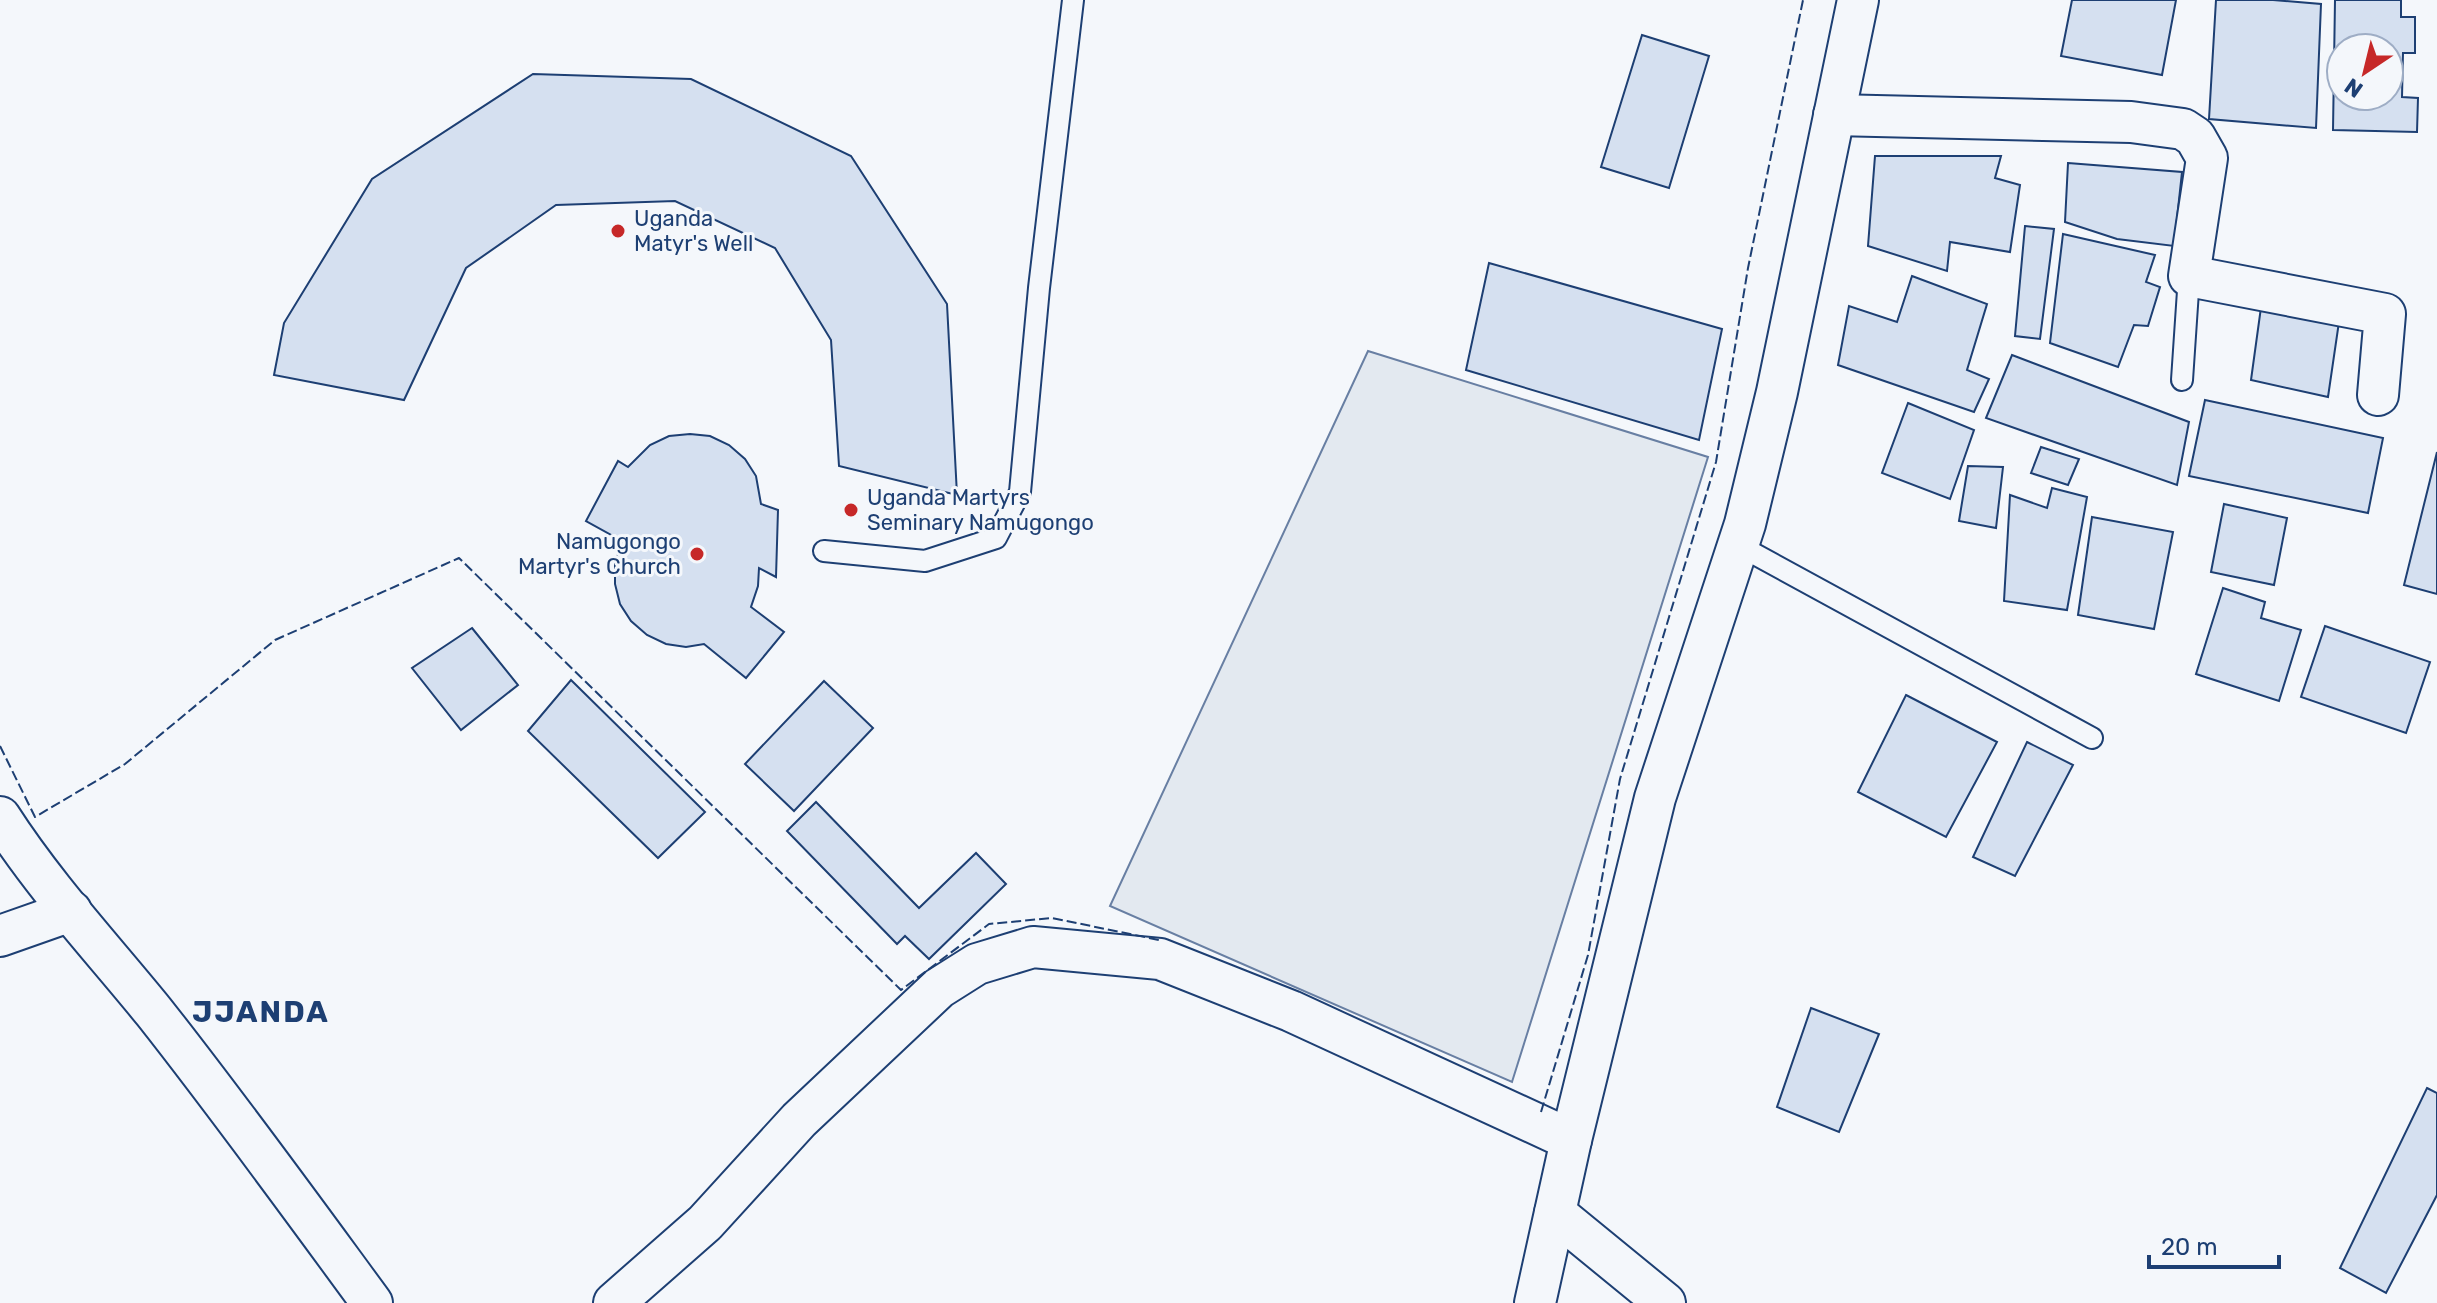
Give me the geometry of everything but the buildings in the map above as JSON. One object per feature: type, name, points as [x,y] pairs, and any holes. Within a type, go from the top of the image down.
[{"type":"street","points":[[1535,1303],[1571,1140],[1655,798],[1738,545],[1777,392],[1858,0]]},
{"type":"street","points":[[1834,115],[2131,122],[2183,129],[2195,137],[2207,158],[2189,276],[2385,314],[2378,395]]},
{"type":"street","points":[[0,817],[22,852],[226,1106],[372,1303]]},
{"type":"street","points":[[0,936],[71,911]]},
{"type":"street","points":[[614,1303],[705,1223],[799,1120],[939,988],[977,964],[1033,947],[1160,959],[1291,1011],[1571,1140]]},
{"type":"street","points":[[1555,1213],[1665,1303]]},
{"type":"lane","points":[[824,551],[925,561],[996,538],[1020,492],[1051,178],[1073,0]]},
{"type":"lane","points":[[2182,380],[2189,276]]},
{"type":"lane","points":[[1738,545],[2092,738]]},
{"type":"shaded area","points":[[1368,351],[1708,457],[1512,1082],[1110,906]]},
{"type":"fence","points":[[1541,1112],[1588,955],[1620,779],[1716,462],[1748,268],[1803,0]]},
{"type":"fence","points":[[0,746],[35,817],[125,764],[275,640],[459,558],[901,990],[989,924],[1052,918],[1159,940]]},
{"type":"place","name":"Uganda Matyr's Well","points":[[618,231]]},
{"type":"place","name":"Uganda Martyrs Seminary Namugongo","points":[[851,510]]},
{"type":"place","name":"Namugongo Martyr's Church","points":[[697,554]]},
{"type":"district","name":"JJANDA","points":[[261,1012]]}]
